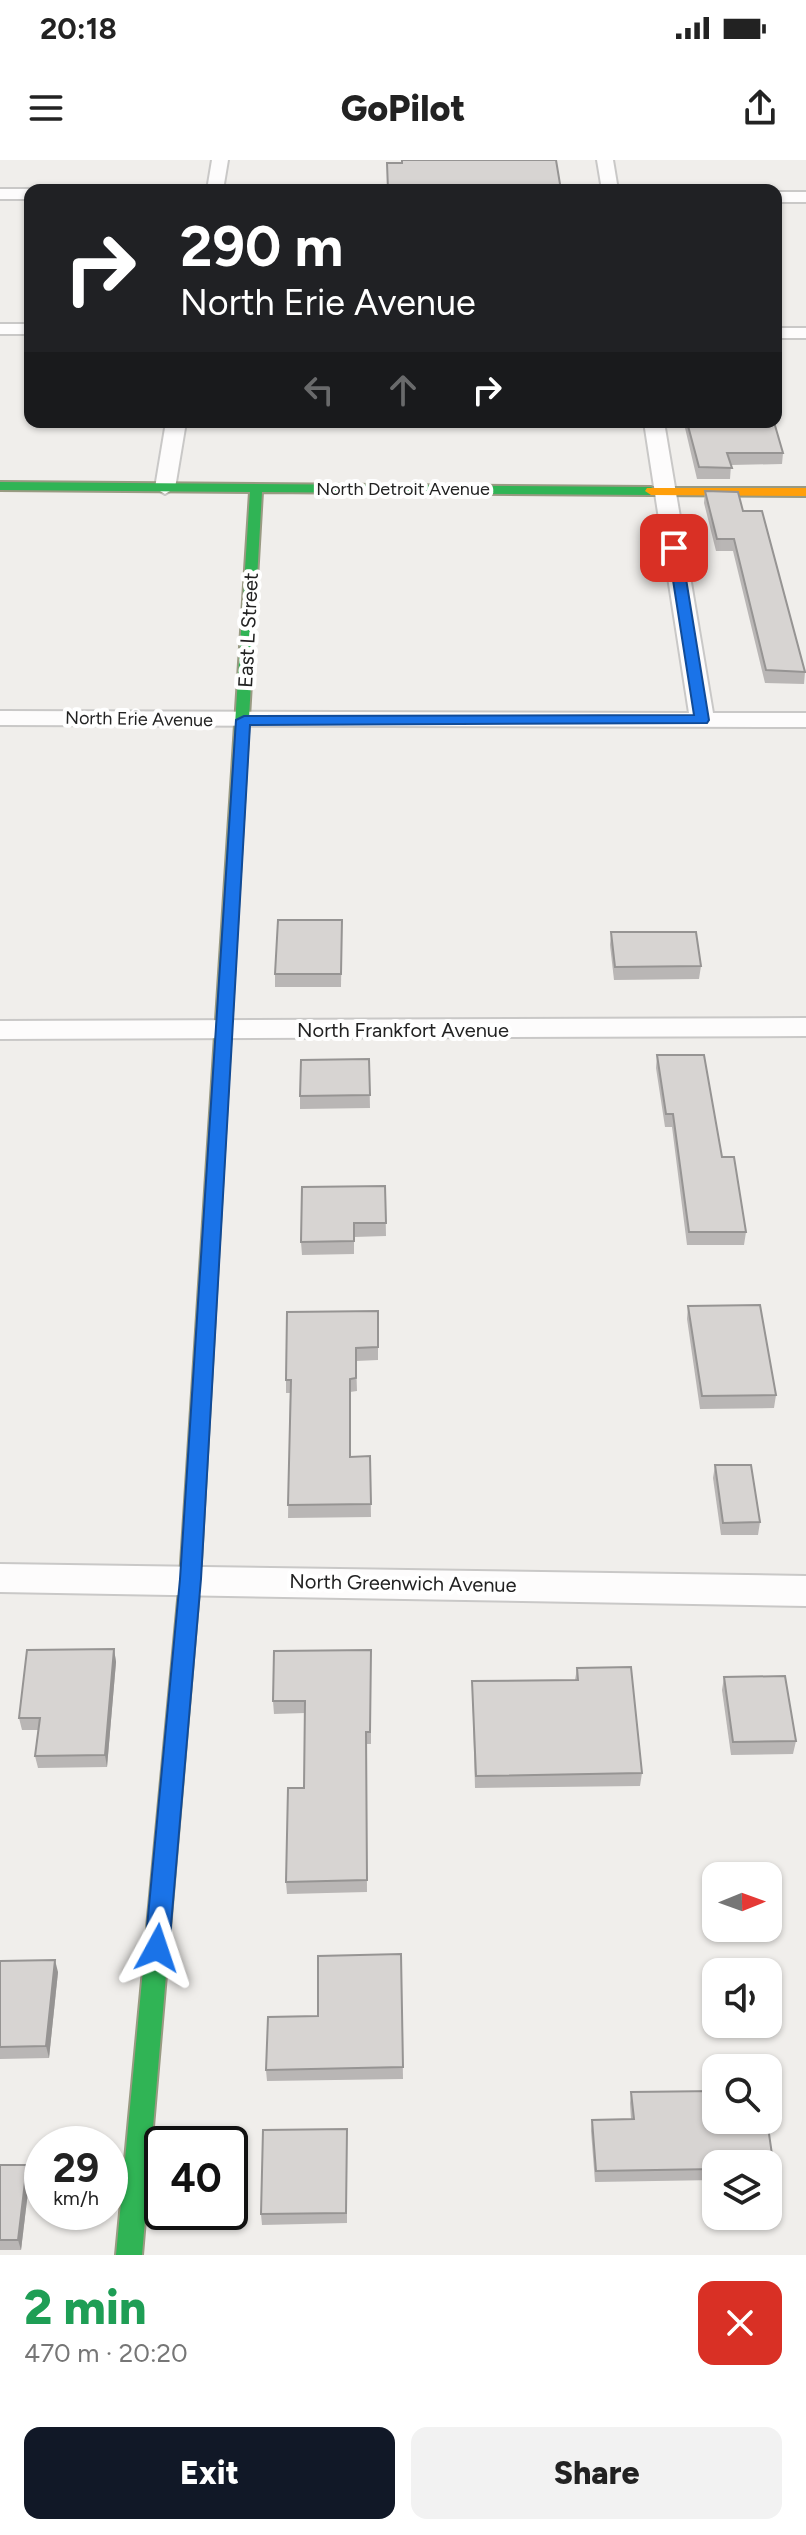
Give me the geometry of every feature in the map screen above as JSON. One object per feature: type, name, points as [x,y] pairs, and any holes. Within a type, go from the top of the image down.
[{"type":"street","points":[[216,184],[220,160]]},
{"type":"street","points":[[605,160],[609,184]]},
{"type":"street","points":[[0,194],[24,194]]},
{"type":"street","points":[[782,197],[806,197]]},
{"type":"street","points":[[0,329],[24,329]]},
{"type":"street","points":[[782,333],[806,333]]},
{"type":"street","points":[[165,488],[175,428]]},
{"type":"street","points":[[655,428],[702,720]]},
{"type":"street","name":"North Detroit Avenue","points":[[0,486],[806,492]]},
{"type":"street","name":"East L Street","points":[[129,2255],[190,1579],[256,488]]},
{"type":"street","name":"North Erie Avenue","points":[[0,718],[806,720]]},
{"type":"street","name":"North Frankfort Avenue","points":[[0,1030],[806,1027]]},
{"type":"street","name":"North Greenwich Avenue","points":[[0,1578],[806,1591]]},
{"type":"building","points":[[402,160],[556,160],[560,184],[388,184],[387,163],[402,163]]},
{"type":"building","points":[[689,428],[776,428],[783,453],[727,453],[732,468],[699,467]]},
{"type":"building","points":[[705,491],[738,492],[743,511],[762,511],[805,672],[766,670],[734,539],[717,539]]},
{"type":"building","points":[[278,920],[342,920],[341,974],[275,974]]},
{"type":"building","points":[[611,932],[696,932],[701,966],[615,967]]},
{"type":"building","points":[[657,1055],[704,1055],[722,1157],[734,1157],[746,1232],[689,1232],[673,1114],[666,1114]]},
{"type":"building","points":[[369,1059],[370,1095],[300,1096],[301,1060]]},
{"type":"building","points":[[385,1186],[386,1223],[354,1223],[354,1241],[301,1242],[302,1187]]},
{"type":"building","points":[[760,1305],[776,1395],[702,1396],[688,1306]]},
{"type":"building","points":[[378,1311],[378,1347],[356,1348],[356,1378],[350,1379],[350,1457],[370,1456],[371,1504],[288,1505],[291,1380],[286,1380],[287,1312]]},
{"type":"building","points":[[715,1465],[751,1465],[760,1522],[723,1523]]},
{"type":"building","points":[[114,1649],[105,1755],[35,1756],[40,1718],[19,1718],[27,1650]]},
{"type":"building","points":[[371,1650],[370,1732],[366,1732],[367,1880],[286,1882],[288,1788],[304,1788],[305,1701],[273,1701],[274,1651]]},
{"type":"building","points":[[631,1667],[642,1773],[476,1776],[472,1681],[578,1680],[577,1668]]},
{"type":"building","points":[[785,1676],[796,1741],[733,1742],[724,1677]]},
{"type":"building","points":[[401,1954],[403,2067],[266,2070],[268,2017],[318,2016],[318,1956]]},
{"type":"building","points":[[55,1960],[46,2046],[0,2047],[0,1961]]},
{"type":"building","points":[[702,2091],[702,2134],[769,2134],[771,2150],[702,2150],[702,2169],[596,2171],[592,2120],[634,2119],[631,2092]]},
{"type":"building","points":[[347,2129],[346,2213],[261,2214],[263,2130]]},
{"type":"building","points":[[0,2165],[24,2165],[18,2240],[0,2240]]},
{"type":"traffic: fast","points":[[0,486],[651,491]]},
{"type":"traffic: fast","points":[[220,1082],[256,488]]},
{"type":"traffic: fast","points":[[129,2255],[190,1579],[205,1331]]},
{"type":"traffic: slow","points":[[651,491],[806,492]]},
{"type":"traffic: jam","points":[[205,1331],[220,1082]]},
{"type":"route","points":[[157,1948],[190,1579],[222,1031],[244,720],[702,720],[674,548]]}]
